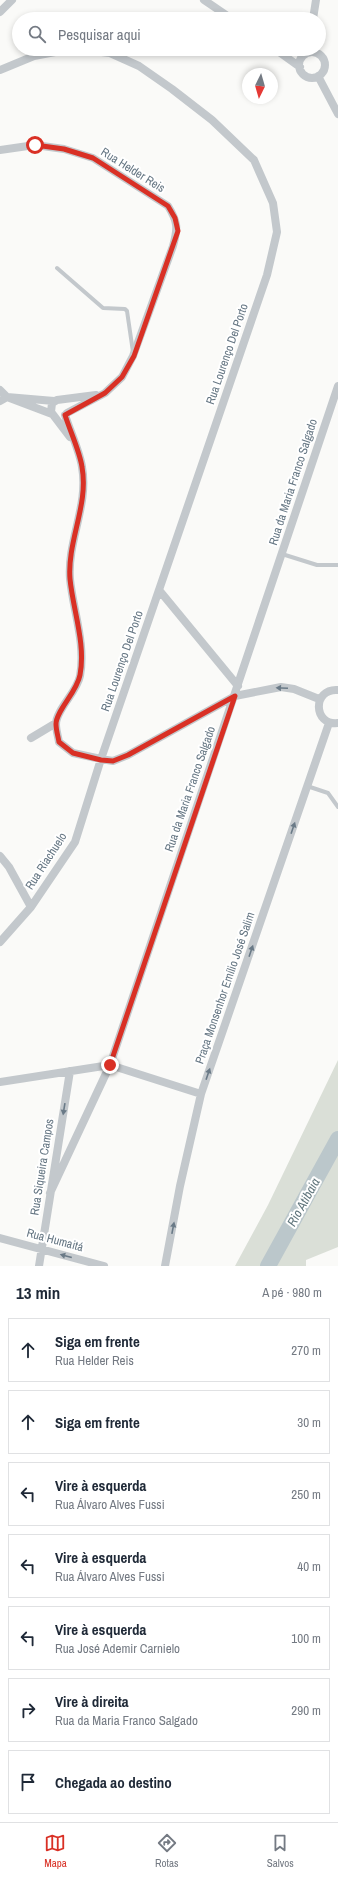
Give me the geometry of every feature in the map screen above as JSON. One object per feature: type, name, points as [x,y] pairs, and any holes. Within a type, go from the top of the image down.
[{"type":"street","points":[[0,12],[12,0]]},
{"type":"street","points":[[204,0],[222,12]]},
{"type":"street","points":[[314,12],[316,0]]},
{"type":"street","points":[[0,70],[34,56]]},
{"type":"street","name":"Rua Lourenço Del Porto","points":[[101,760],[267,275],[277,232],[273,203],[254,160],[212,120],[172,88],[139,66],[117,56]]},
{"type":"street","points":[[287,56],[300,64]]},
{"type":"street","points":[[289,56],[300,64],[304,74],[308,77],[318,76],[324,70],[324,58],[321,56]]},
{"type":"street","points":[[300,64],[304,56]]},
{"type":"street","points":[[318,76],[338,114]]},
{"type":"street","name":"Rua Helder Reis","points":[[0,150],[35,145],[64,149],[93,158],[168,206],[175,218],[178,231],[134,356],[122,377],[105,393],[66,414]]},
{"type":"street","name":"Rua da Maria Franco Salgado","points":[[50,1193],[110,1065],[338,386]]},
{"type":"street","points":[[0,390],[4,399],[60,418],[66,414]]},
{"type":"street","points":[[4,399],[58,401],[105,393]]},
{"type":"street","points":[[58,401],[67,404],[66,414],[82,467],[82,494],[71,553],[70,578],[81,649],[80,676],[74,692],[63,707],[56,723],[59,742],[73,753],[101,760],[113,761],[128,755],[235,696],[281,687],[294,689],[319,699]]},
{"type":"street","points":[[58,401],[51,406],[54,415],[74,443]]},
{"type":"street","points":[[159,590],[238,686]]},
{"type":"street","points":[[338,690],[326,692],[319,699],[319,711],[321,716],[329,723],[338,723]]},
{"type":"street","points":[[31,738],[56,723]]},
{"type":"street","name":"Praça Monsenhor Emílio José Salim","points":[[165,1266],[180,1186],[201,1094],[329,723]]},
{"type":"street","name":"Rua Riachuelo","points":[[0,942],[31,907],[75,842],[101,760]]},
{"type":"street","points":[[0,856],[9,867],[31,907]]},
{"type":"street","points":[[0,1082],[110,1065],[201,1094]]},
{"type":"street","name":"Rua Siqueira Campos","points":[[39,1266],[70,1071]]},
{"type":"street","name":"Rua Humaitá","points":[[0,1238],[104,1266]]},
{"type":"lane","points":[[57,268],[103,308],[110,310],[123,308],[127,311],[134,356]]},
{"type":"lane","points":[[282,554],[317,565],[338,565]]},
{"type":"lane","points":[[307,786],[328,793],[338,807]]},
{"type":"shaded area","points":[[338,1060],[338,1247],[306,1260],[306,1266],[235,1266],[268,1205]]},
{"type":"waterway","name":"Rio Atibaia","points":[[268,1266],[338,1139]]},
{"type":"route","points":[[35,145],[64,149],[93,158],[168,206],[175,218],[178,231],[134,356],[122,377],[105,393],[65,415],[82,467],[82,494],[71,553],[70,578],[81,649],[80,676],[74,692],[63,707],[56,723],[59,742],[73,753],[101,760],[113,761],[128,755],[235,696],[110,1065]]}]
